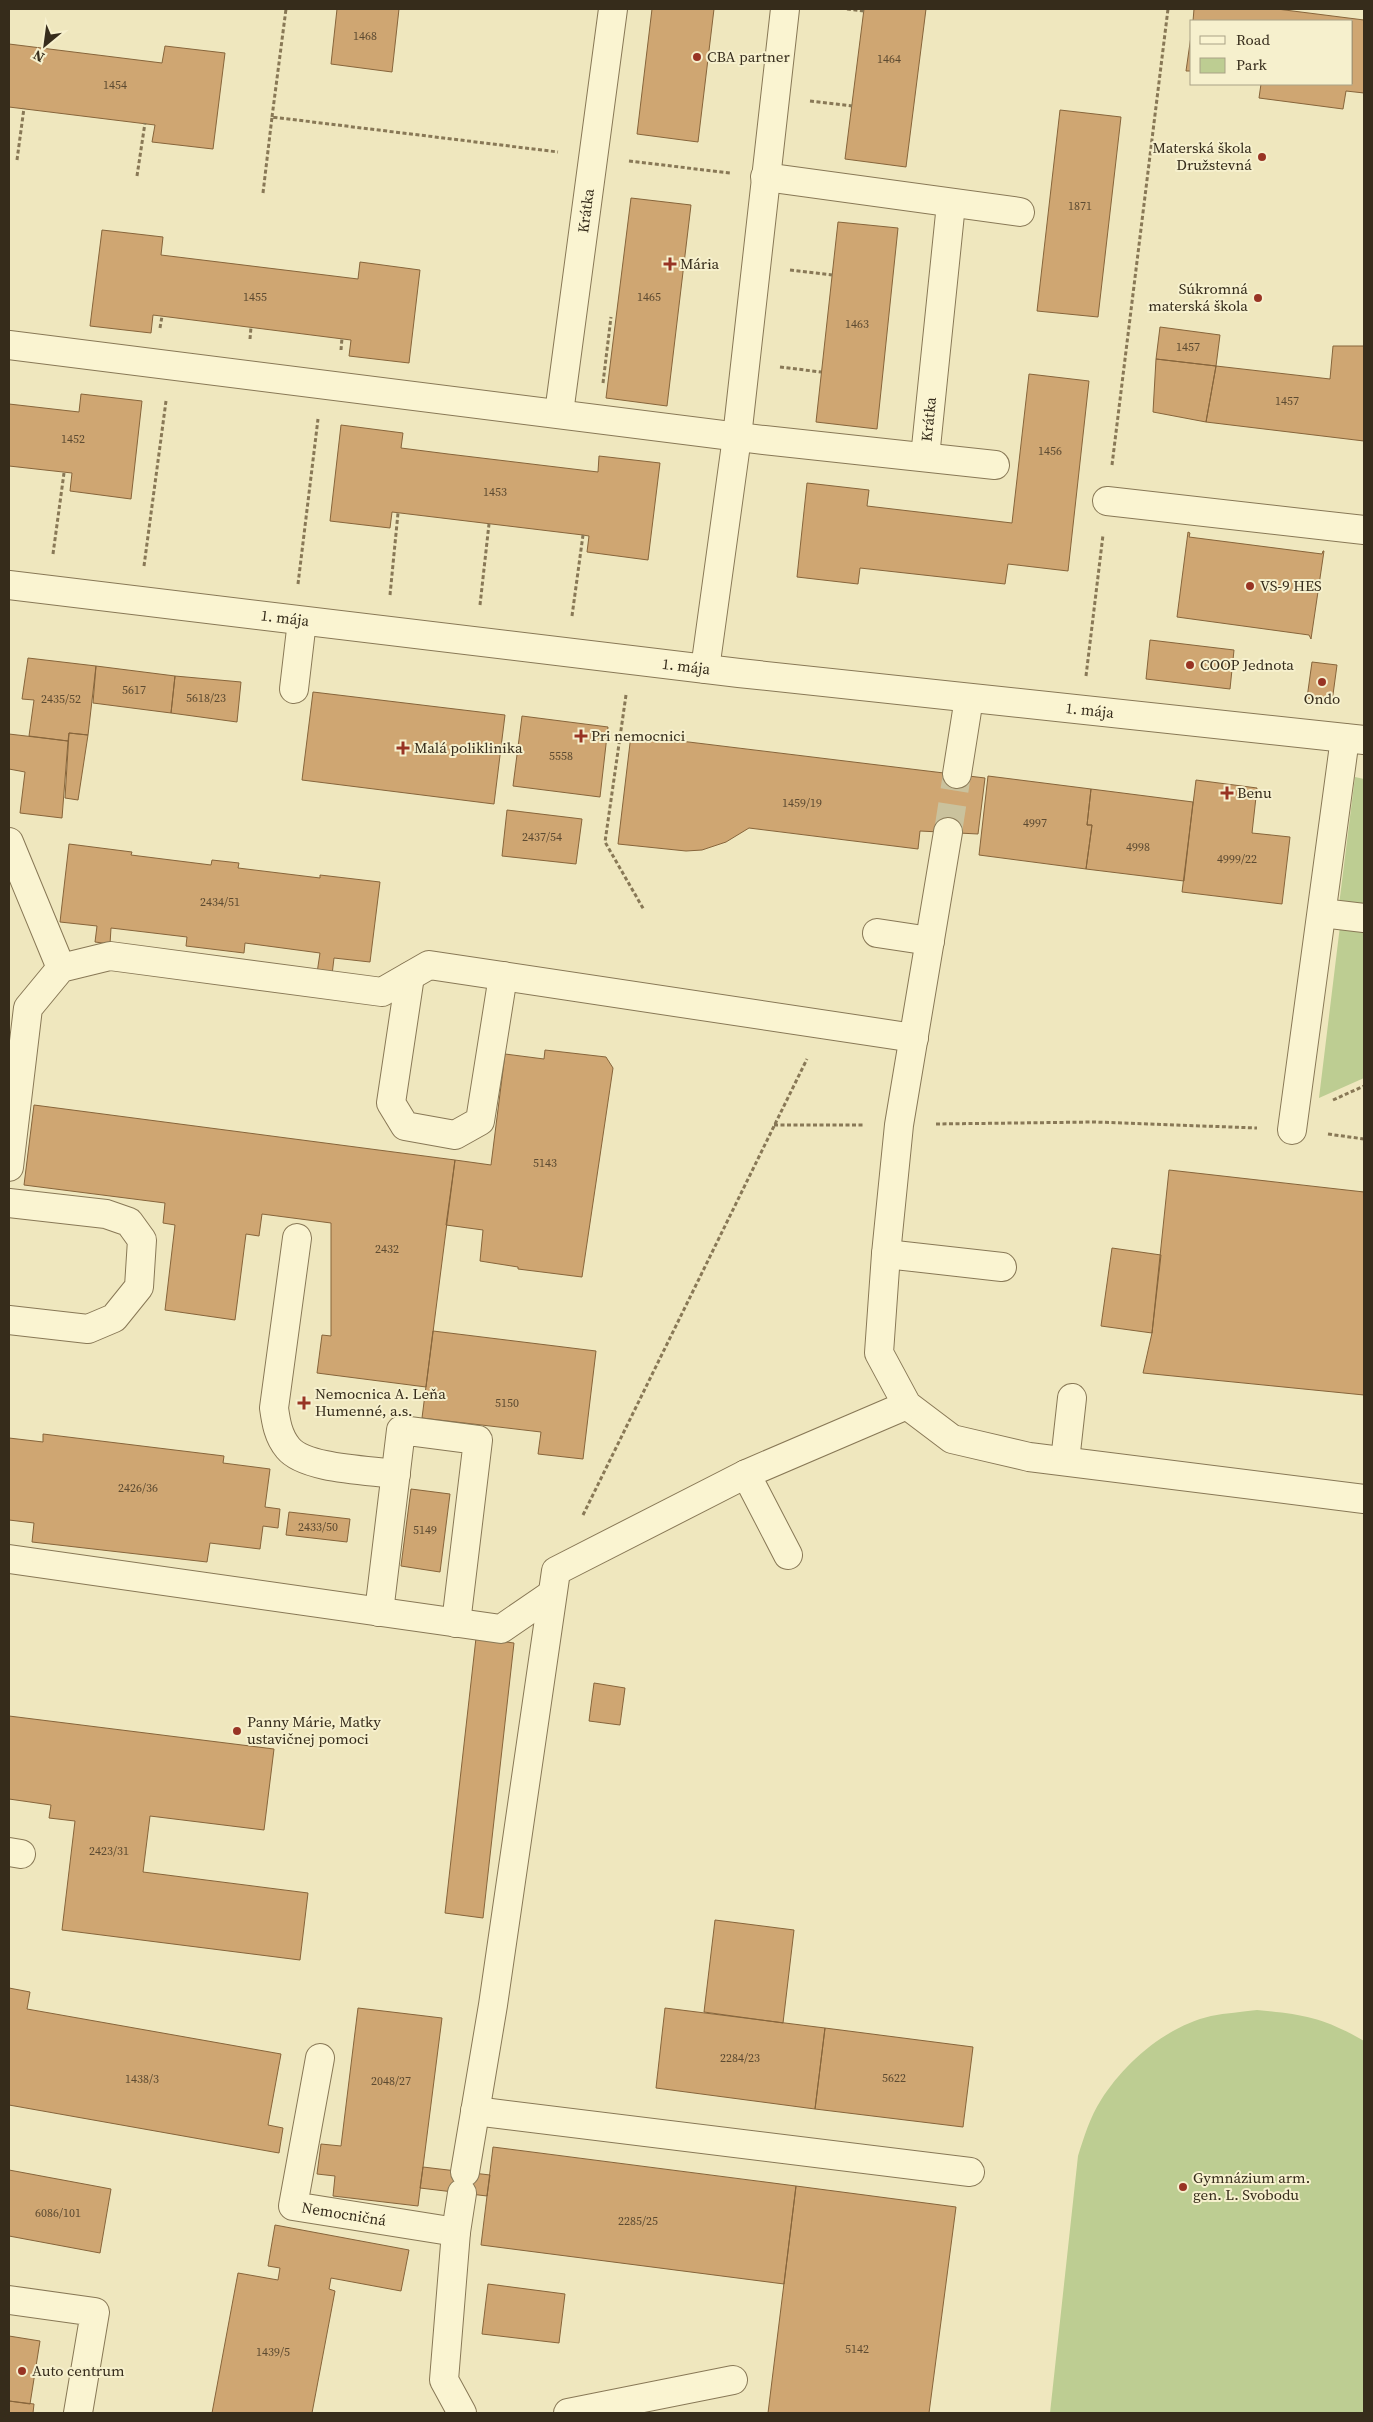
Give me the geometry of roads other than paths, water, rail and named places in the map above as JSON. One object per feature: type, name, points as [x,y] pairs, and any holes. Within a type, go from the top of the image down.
[{"type":"street","name":"Krátka","points":[[560,413],[613,9]]},
{"type":"street","points":[[705,669],[737,437],[785,9]]},
{"type":"street","points":[[765,177],[1020,212]]},
{"type":"street","name":"Krátka","points":[[924,456],[951,204]]},
{"type":"street","points":[[9,345],[560,413],[737,437]]},
{"type":"street","name":"Krátka","points":[[737,437],[995,465]]},
{"type":"street","points":[[1107,501],[1364,530]]},
{"type":"street","name":"1. mája","points":[[9,585],[705,669],[1355,739]]},
{"type":"street","points":[[294,690],[302,620]]},
{"type":"street","points":[[957,774],[969,698]]},
{"type":"street","points":[[1292,1130],[1322,913],[1355,739]]},
{"type":"street","points":[[948,832],[899,1125],[886,1254],[879,1353],[907,1405],[952,1439],[1029,1457],[1364,1499]]},
{"type":"street","points":[[9,842],[61,968]]},
{"type":"street","points":[[1322,913],[1364,918]]},
{"type":"street","points":[[877,933],[930,941]]},
{"type":"street","points":[[9,1167],[28,1008],[61,968],[110,956],[382,992],[429,965],[914,1038]]},
{"type":"street","points":[[410,976],[391,1103],[405,1126],[455,1135],[480,1121],[503,976]]},
{"type":"street","points":[[9,1202],[106,1214],[129,1222],[142,1240],[138,1287],[114,1318],[88,1329],[9,1320]]},
{"type":"street","points":[[297,1238],[274,1408],[277,1429],[288,1449],[309,1462],[396,1474]]},
{"type":"street","points":[[886,1254],[1002,1267]]},
{"type":"street","points":[[1065,1461],[1072,1398]]},
{"type":"street","points":[[462,2413],[444,2380],[456,2232],[556,1571],[746,1474],[907,1405]]},
{"type":"street","points":[[379,1612],[401,1430],[478,1440],[456,1623]]},
{"type":"street","points":[[746,1474],[788,1555]]},
{"type":"street","points":[[9,1559],[501,1629],[552,1594]]},
{"type":"street","name":"Nemocničná","points":[[320,2058],[292,2206],[456,2232]]},
{"type":"street","points":[[475,2111],[970,2172]]},
{"type":"street","points":[[9,2300],[95,2312],[78,2413]]},
{"type":"street","points":[[568,2413],[733,2380]]},
{"type":"tunnel","points":[[948,832],[957,774]]},
{"type":"place","name":"CBA partner","points":[[697,57]]},
{"type":"place","name":"Materská škola Družstevná","points":[[1262,157]]},
{"type":"place","name":"Mária","points":[[670,264]]},
{"type":"place","name":"Súkromná materská škola","points":[[1258,298]]},
{"type":"place","name":"VS-9 HES","points":[[1250,586]]},
{"type":"place","name":"COOP Jednota","points":[[1190,665]]},
{"type":"place","name":"Ondo","points":[[1322,682]]},
{"type":"place","name":"Pri nemocnici","points":[[581,736]]},
{"type":"place","name":"Malá poliklinika","points":[[403,748]]},
{"type":"place","name":"Benu","points":[[1227,793]]},
{"type":"place","name":"Nemocnica A. Leňa Humenné, a.s.","points":[[304,1403]]},
{"type":"place","name":"Panny Márie, Matky ustavičnej pomoci","points":[[237,1731]]},
{"type":"place","name":"Gymnázium arm. gen. L. Svobodu","points":[[1183,2187]]},
{"type":"place","name":"Auto centrum","points":[[22,2371]]}]
